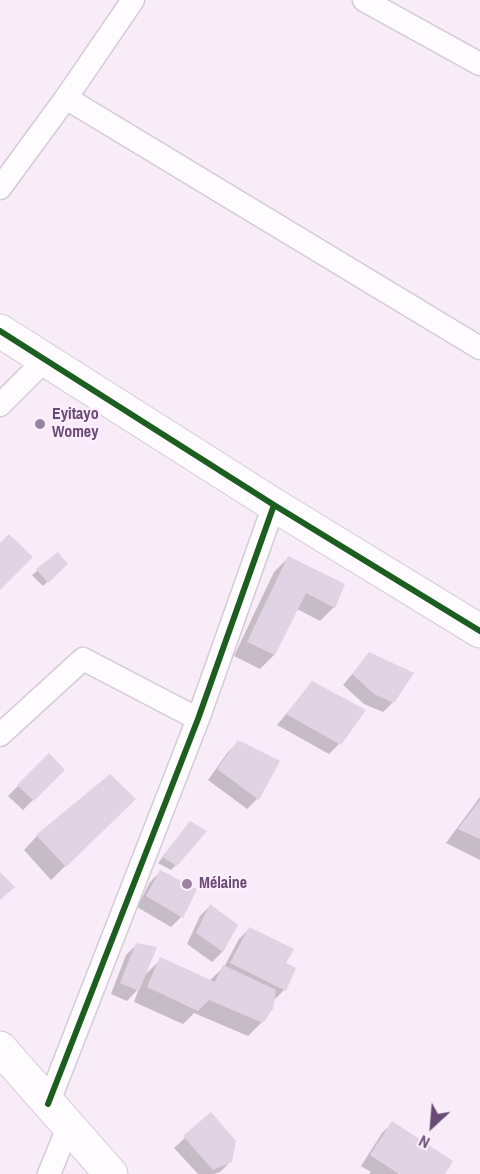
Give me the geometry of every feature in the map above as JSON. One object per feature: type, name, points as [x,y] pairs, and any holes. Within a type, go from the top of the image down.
[{"type":"street","points":[[0,188],[66,98],[133,0]]},
{"type":"street","points":[[364,0],[480,64]]},
{"type":"street","points":[[66,98],[480,348]]},
{"type":"street","points":[[0,331],[274,505],[480,631]]},
{"type":"street","points":[[0,405],[45,360]]},
{"type":"street","points":[[49,1174],[58,1114],[274,505]]},
{"type":"street","points":[[0,735],[83,659],[198,719]]},
{"type":"street","points":[[0,1048],[111,1174]]},
{"type":"building","points":[[9,534],[33,557],[0,590],[0,543]]},
{"type":"building","points":[[58,552],[68,564],[48,583],[36,569]]},
{"type":"building","points":[[288,556],[345,584],[335,608],[306,593],[275,655],[247,642]]},
{"type":"building","points":[[369,652],[414,673],[394,703],[374,694],[352,674]]},
{"type":"building","points":[[312,681],[366,710],[341,745],[286,714]]},
{"type":"building","points":[[238,740],[280,761],[259,800],[217,769]]},
{"type":"building","points":[[49,753],[65,770],[34,801],[17,785]]},
{"type":"building","points":[[110,774],[136,799],[66,867],[36,835]]},
{"type":"building","points":[[480,800],[480,839],[458,829]]},
{"type":"building","points":[[190,821],[207,831],[177,866],[162,857]]},
{"type":"building","points":[[160,870],[197,889],[183,918],[146,896]]},
{"type":"building","points":[[0,872],[15,887],[0,900]]},
{"type":"building","points":[[210,904],[238,925],[223,952],[196,933]]},
{"type":"building","points":[[249,927],[294,949],[286,963],[296,968],[286,991],[230,963]]},
{"type":"building","points":[[136,943],[157,947],[139,991],[120,983]]},
{"type":"building","points":[[160,957],[215,982],[223,965],[276,990],[273,1009],[263,1023],[209,1000],[198,1011],[147,987]]},
{"type":"building","points":[[211,1112],[236,1141],[232,1162],[213,1170],[183,1136]]},
{"type":"building","points":[[392,1121],[453,1161],[445,1174],[399,1174],[370,1155]]},
{"type":"cycle path","points":[[0,331],[274,505],[480,631]]},
{"type":"cycle path","points":[[48,1104],[198,719],[274,505]]},
{"type":"place","name":"Eyitayo Womey","points":[[40,424]]},
{"type":"place","name":"Mélaine","points":[[187,884]]}]
